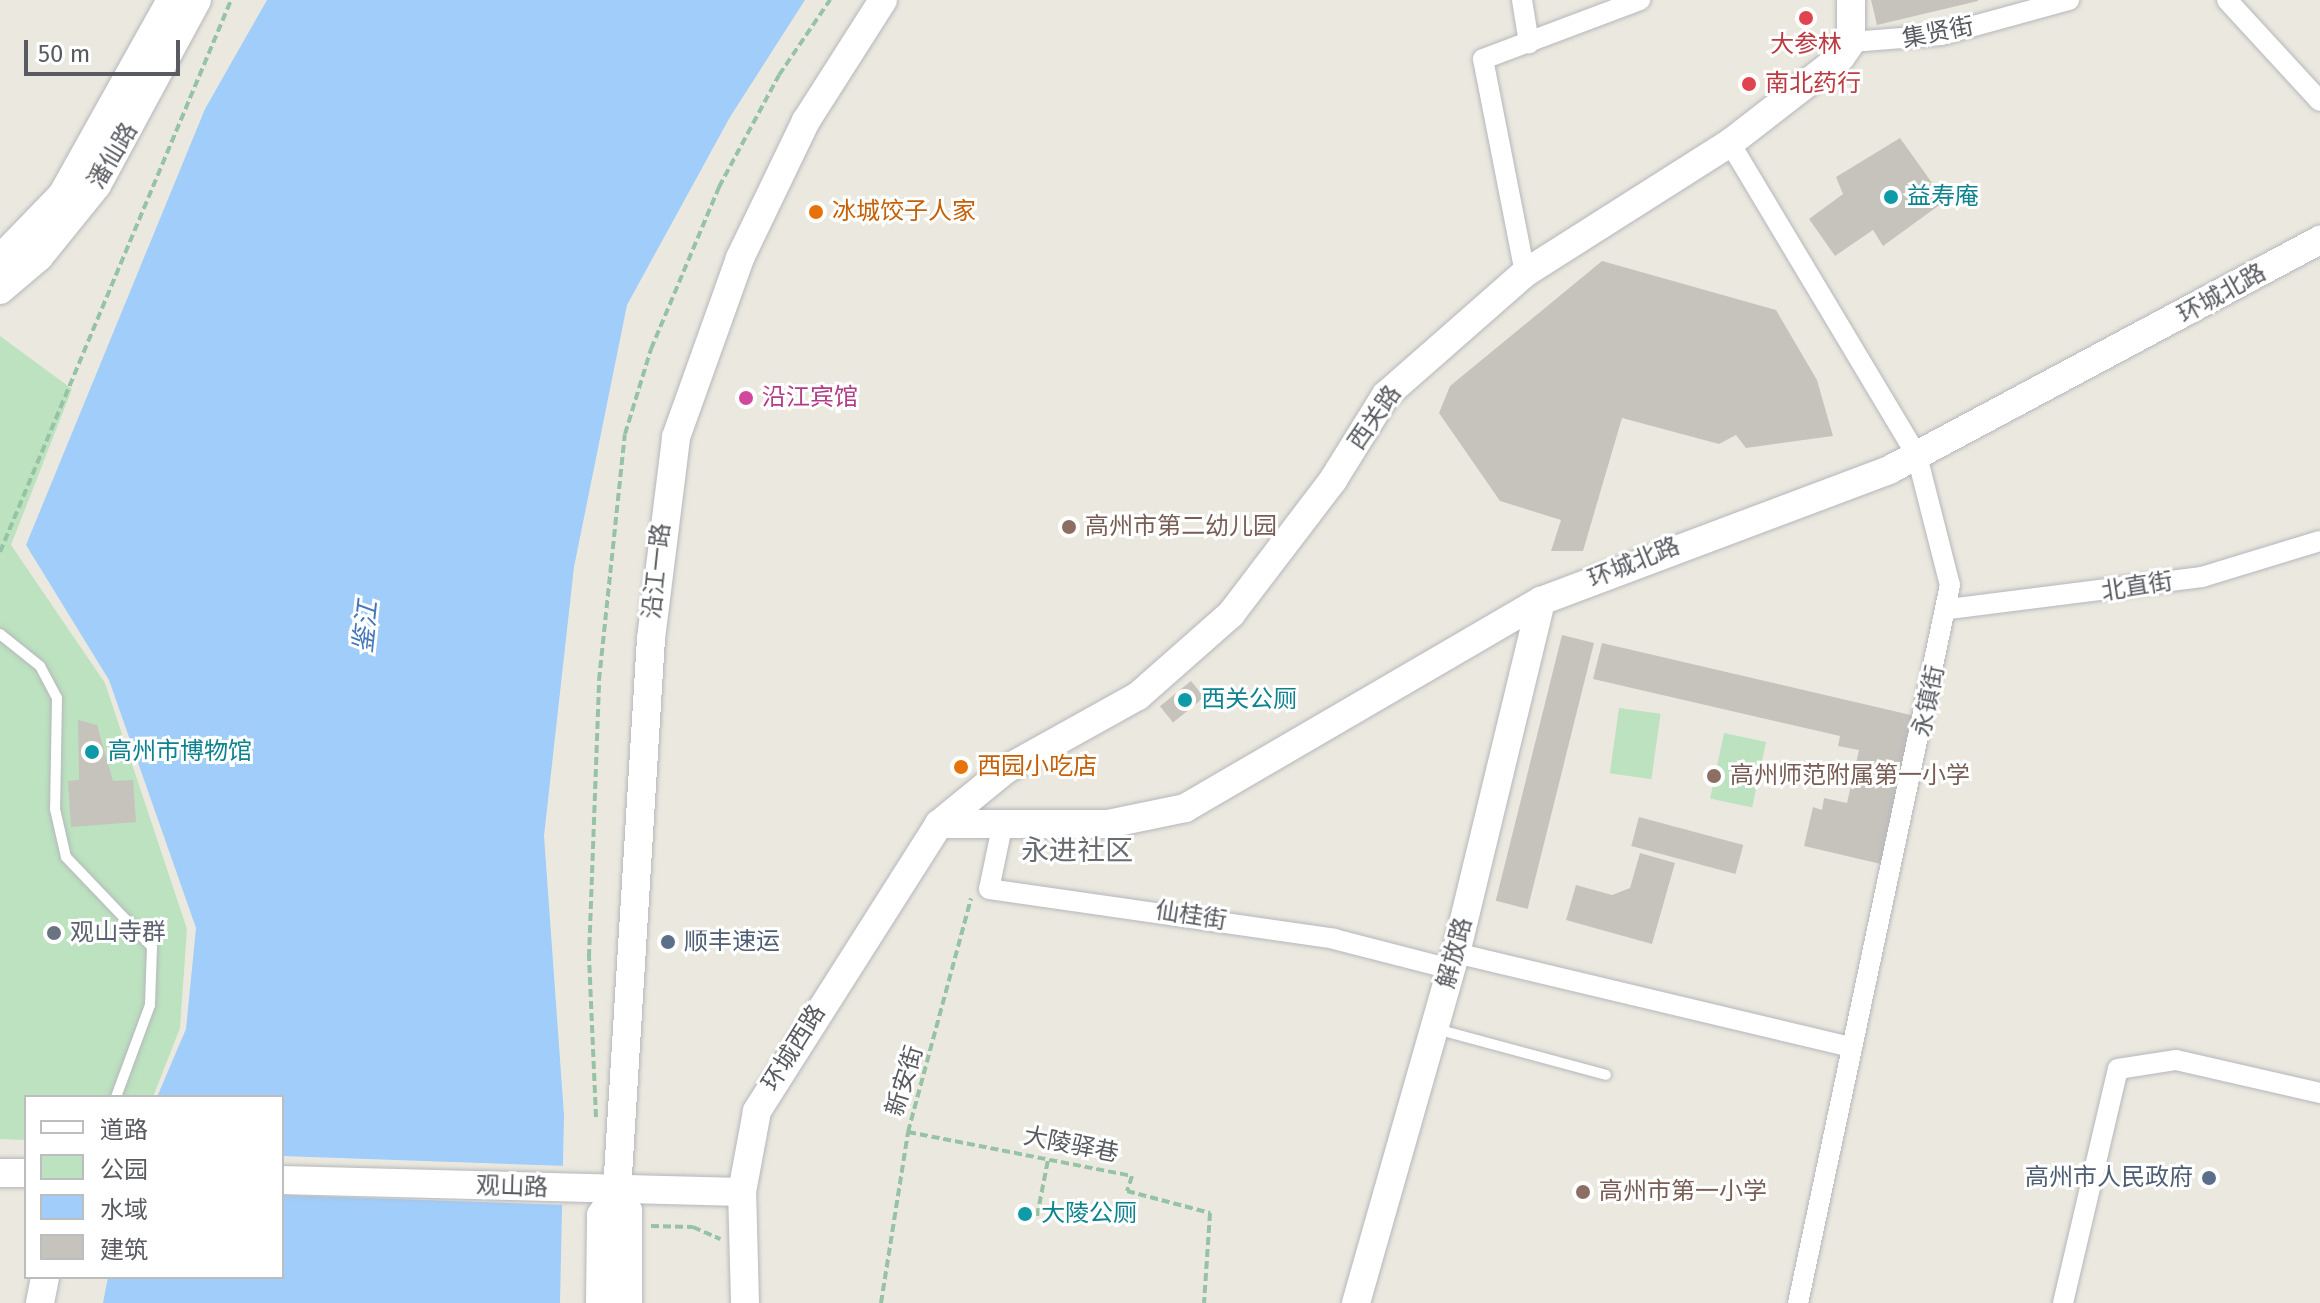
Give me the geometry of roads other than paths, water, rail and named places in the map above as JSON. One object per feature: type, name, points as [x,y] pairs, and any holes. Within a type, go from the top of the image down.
[{"type":"street","name":"潘仙路","points":[[0,259],[84,162],[171,0]]},
{"type":"street","name":"潘仙路","points":[[0,290],[39,257],[97,185],[197,0]]},
{"type":"street","name":"沿江一路","points":[[617,1191],[651,639],[676,437],[690,382],[740,258],[806,121],[883,0]]},
{"type":"street","points":[[1522,0],[1529,43]]},
{"type":"street","points":[[1525,273],[1483,59],[1640,0]]},
{"type":"street","points":[[1851,0],[1851,42]]},
{"type":"street","name":"集贤街","points":[[1851,42],[1941,35],[2069,0]]},
{"type":"street","points":[[2227,0],[2320,101]]},
{"type":"street","name":"西关路","points":[[939,824],[1005,770],[1138,696],[1231,614],[1333,480],[1386,395],[1525,273],[1730,143],[1851,42]]},
{"type":"street","name":"永镇街","points":[[1730,143],[1917,456],[1944,540],[1949,609],[1798,1303]]},
{"type":"street","name":"环城北路","points":[[939,824],[1002,827],[1108,824],[1185,808],[1541,601],[1917,456],[2320,240]]},
{"type":"street","name":"北直街","points":[[1949,609],[2202,577],[2320,541]]},
{"type":"street","name":"解放路","points":[[1356,1303],[1453,961],[1541,601]]},
{"type":"street","name":"环城西路","points":[[745,1303],[742,1192],[764,1094],[939,824]]},
{"type":"street","name":"仙桂街","points":[[1002,827],[989,889],[1334,939],[1453,961],[1852,1047]]},
{"type":"street","points":[[2063,1303],[2118,1069],[2176,1060],[2320,1093]]},
{"type":"street","points":[[0,1173],[24,1173]]},
{"type":"street","name":"观山路","points":[[284,1180],[742,1192]]},
{"type":"street","points":[[600,1303],[601,1215],[617,1191],[628,1211],[628,1303]]},
{"type":"street","points":[[40,1303],[45,1279]]},
{"type":"lane","points":[[0,634],[40,666],[57,698],[55,809],[66,857],[152,947],[150,1005],[117,1095]]},
{"type":"lane","points":[[1434,1029],[1606,1075]]},
{"type":"water","name":"鉴江","points":[[267,0],[805,0],[730,117],[627,305],[574,567],[544,836],[564,1115],[560,1303],[103,1303],[108,1279],[284,1279],[284,1095],[158,1095],[186,1029],[196,928],[109,680],[26,545],[205,109]]},
{"type":"place","name":"大参林","points":[[1806,18]]},
{"type":"place","name":"南北药行","points":[[1749,84]]},
{"type":"place","name":"益寿庵","points":[[1891,197]]},
{"type":"place","name":"冰城饺子人家","points":[[816,212]]},
{"type":"place","name":"沿江宾馆","points":[[746,398]]},
{"type":"place","name":"高州市第二幼儿园","points":[[1069,527]]},
{"type":"place","name":"西关公厕","points":[[1185,700]]},
{"type":"place","name":"高州市博物馆","points":[[92,752]]},
{"type":"place","name":"西园小吃店","points":[[961,767]]},
{"type":"place","name":"高州师范附属第一小学","points":[[1714,776]]},
{"type":"place","name":"观山寺群","points":[[54,933]]},
{"type":"place","name":"顺丰速运","points":[[668,942]]},
{"type":"place","name":"高州市人民政府","points":[[2209,1178]]},
{"type":"place","name":"高州市第一小学","points":[[1583,1192]]},
{"type":"place","name":"大陵公厕","points":[[1025,1214]]},
{"type":"district","name":"永进社区","points":[[1077,851]]}]
